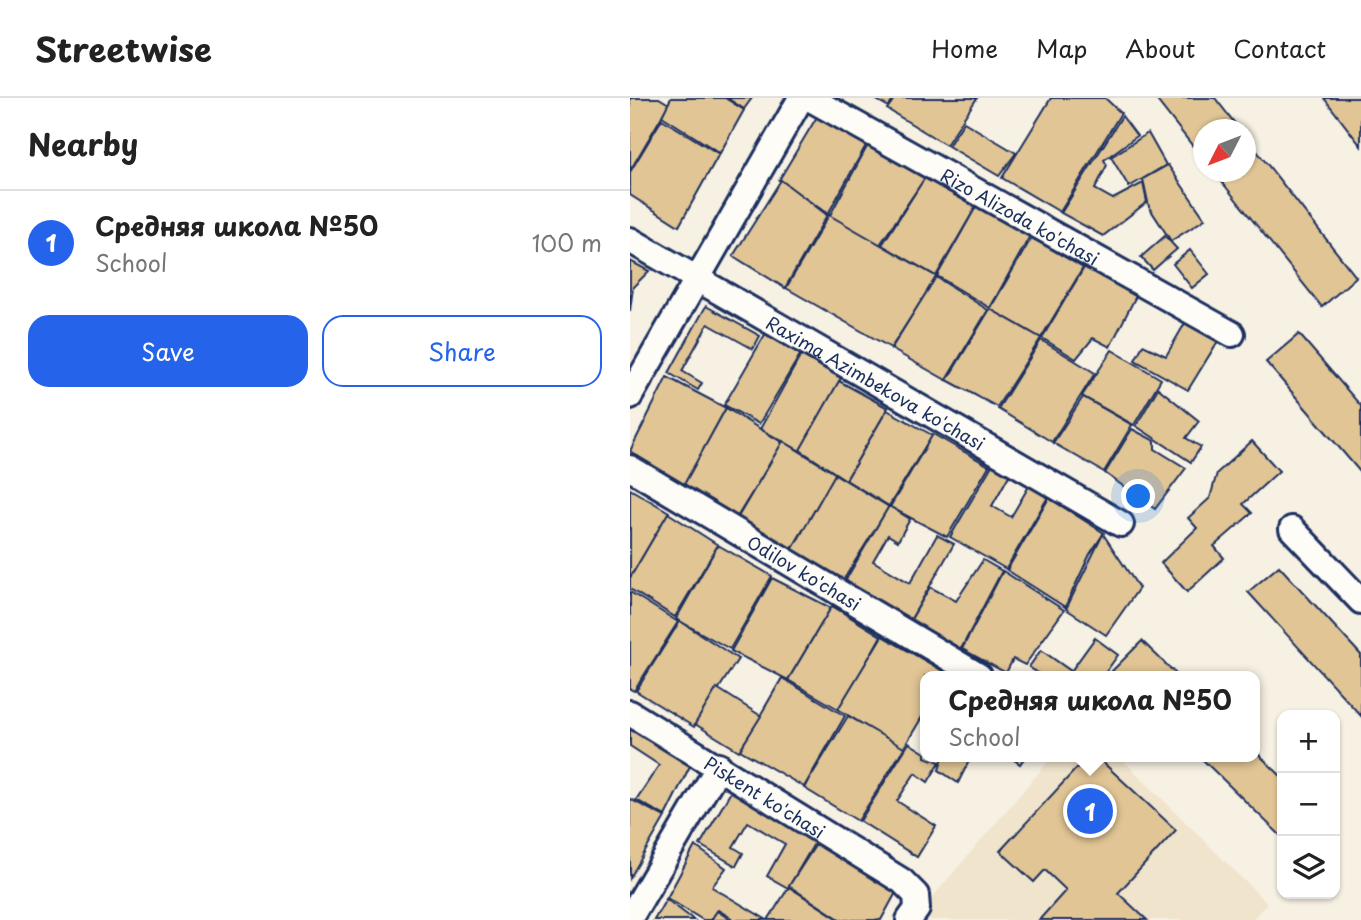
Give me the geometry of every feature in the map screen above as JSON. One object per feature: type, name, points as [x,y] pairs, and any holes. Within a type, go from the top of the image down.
[{"type":"street","points":[[630,396],[801,98]]},
{"type":"street","name":"Rizo Alizoda ko'chasi","points":[[809,98],[1231,334]]},
{"type":"street","name":"Raxima Azimbekova ko'chasi","points":[[630,240],[1121,524]]},
{"type":"street","name":"Odilov ko'chasi","points":[[630,468],[971,671]]},
{"type":"street","points":[[1292,529],[1361,601]]},
{"type":"street","name":"Piskent ko'chasi","points":[[630,713],[902,881],[916,895],[917,909],[909,920]]},
{"type":"street","points":[[630,918],[719,766]]},
{"type":"shaded area","points":[[1048,762],[1125,762],[1267,903],[1252,920],[913,920]]},
{"type":"building","points":[[630,98],[659,98],[669,104],[630,171]]},
{"type":"building","points":[[671,98],[725,98],[744,110],[720,153],[662,116]]},
{"type":"building","points":[[727,98],[752,98],[744,109]]},
{"type":"building","points":[[873,98],[895,98],[889,107]]},
{"type":"building","points":[[895,98],[977,98],[946,145],[887,109]]},
{"type":"building","points":[[1051,98],[1105,98],[1121,113],[1060,212],[1002,178]]},
{"type":"building","points":[[1155,98],[1215,98],[1231,119],[1193,119],[1193,146]]},
{"type":"building","points":[[1324,98],[1361,98],[1361,146]]},
{"type":"building","points":[[818,115],[869,140],[828,214],[779,180]]},
{"type":"building","points":[[1122,116],[1137,136],[1104,160],[1107,165],[1095,189],[1113,199],[1143,183],[1147,202],[1103,236],[1061,213]]},
{"type":"building","points":[[662,119],[719,154],[679,226],[630,195],[630,172]]},
{"type":"building","points":[[964,122],[1016,153],[999,176],[948,146]]},
{"type":"building","points":[[1148,133],[1166,165],[1129,187],[1111,157]]},
{"type":"building","points":[[869,143],[925,178],[879,246],[829,217]]},
{"type":"building","points":[[1256,150],[1356,277],[1322,307],[1222,182],[1256,182]]},
{"type":"building","points":[[1168,165],[1205,219],[1171,241],[1149,207],[1143,179]]},
{"type":"building","points":[[926,176],[977,205],[936,276],[882,245]]},
{"type":"building","points":[[781,180],[827,215],[785,288],[733,256]]},
{"type":"building","points":[[977,205],[1031,234],[990,308],[937,276]]},
{"type":"building","points":[[829,215],[937,277],[891,348],[786,288]]},
{"type":"building","points":[[1165,236],[1177,249],[1153,270],[1141,257]]},
{"type":"building","points":[[1032,237],[1083,268],[1041,338],[990,309]]},
{"type":"building","points":[[1190,250],[1209,274],[1192,288],[1173,264]]},
{"type":"building","points":[[630,261],[649,271],[633,287],[630,311]]},
{"type":"building","points":[[1085,266],[1136,296],[1110,347],[1093,338],[1076,359],[1042,338]]},
{"type":"building","points":[[936,277],[988,310],[946,380],[891,349]]},
{"type":"building","points":[[706,306],[760,336],[753,349],[708,324],[682,371],[702,383],[698,390],[669,373]]},
{"type":"building","points":[[990,309],[1041,338],[997,407],[947,380]]},
{"type":"building","points":[[1185,323],[1218,341],[1188,390],[1135,360],[1143,345],[1166,356]]},
{"type":"building","points":[[767,331],[803,350],[759,424],[724,405]]},
{"type":"building","points":[[1299,334],[1361,406],[1361,473],[1266,362]]},
{"type":"building","points":[[1041,340],[1095,373],[1052,442],[998,409]]},
{"type":"building","points":[[1112,350],[1161,379],[1134,425],[1082,396]]},
{"type":"building","points":[[801,355],[841,378],[800,451],[760,429]]},
{"type":"building","points":[[667,377],[726,408],[683,488],[630,451]]},
{"type":"building","points":[[839,381],[888,408],[846,480],[800,450]]},
{"type":"building","points":[[1158,388],[1199,421],[1186,438],[1201,447],[1191,462],[1136,426]]},
{"type":"building","points":[[1083,397],[1132,425],[1104,472],[1053,443]]},
{"type":"building","points":[[726,408],[783,443],[734,522],[681,490]]},
{"type":"building","points":[[887,410],[932,435],[889,506],[846,480]]},
{"type":"building","points":[[1132,429],[1155,441],[1155,449],[1186,468],[1155,509],[1105,473]]},
{"type":"building","points":[[933,434],[989,466],[947,537],[890,507]]},
{"type":"building","points":[[783,441],[836,474],[790,552],[735,522]]},
{"type":"building","points":[[1252,441],[1279,471],[1243,504],[1252,513],[1214,546],[1224,558],[1187,592],[1161,563],[1197,528],[1188,518],[1210,498],[1217,473]]},
{"type":"building","points":[[995,460],[1012,470],[992,506],[1011,517],[1029,486],[1048,497],[1006,569],[950,537]]},
{"type":"building","points":[[835,474],[889,507],[842,582],[791,552]]},
{"type":"building","points":[[630,489],[669,512],[630,578]]},
{"type":"building","points":[[1049,498],[1104,533],[1090,554],[1065,607],[1007,570]]},
{"type":"building","points":[[889,506],[910,519],[898,541],[888,535],[873,561],[910,583],[937,535],[954,544],[911,619],[845,581]]},
{"type":"building","points":[[668,513],[718,545],[675,617],[630,589],[630,578]]},
{"type":"building","points":[[1103,534],[1139,588],[1106,635],[1066,609]]},
{"type":"building","points":[[718,545],[772,576],[730,649],[676,619]]},
{"type":"building","points":[[983,560],[1002,571],[961,649],[910,621],[930,587],[956,601]]},
{"type":"building","points":[[1279,566],[1361,655],[1361,716],[1248,592]]},
{"type":"building","points":[[1003,571],[1064,610],[1025,665],[1013,659],[1007,671],[1002,671],[962,649]]},
{"type":"building","points":[[772,578],[831,608],[788,680],[731,651]]},
{"type":"building","points":[[630,592],[678,622],[634,691],[630,689]]},
{"type":"building","points":[[832,606],[881,636],[840,710],[788,680]]},
{"type":"building","points":[[680,621],[738,659],[694,727],[636,691]]},
{"type":"building","points":[[882,636],[943,671],[920,671],[920,720],[903,749],[838,709]]},
{"type":"building","points":[[1095,638],[1118,655],[1107,671],[1071,671]]},
{"type":"building","points":[[1142,641],[1173,671],[1112,671]]},
{"type":"building","points":[[1041,650],[1071,671],[1035,671],[1029,667]]},
{"type":"building","points":[[782,678],[845,716],[804,787],[740,750]]},
{"type":"building","points":[[717,688],[761,716],[739,751],[695,724]]},
{"type":"building","points":[[848,716],[904,748],[858,821],[804,788]]},
{"type":"building","points":[[630,726],[691,764],[665,816],[636,800],[659,765],[630,746]]},
{"type":"building","points":[[909,743],[920,750],[920,762],[940,762],[928,782],[915,773],[897,801],[936,826],[917,857],[860,821]]},
{"type":"building","points":[[1260,756],[1277,772],[1277,832],[1205,762],[1260,762]]},
{"type":"building","points":[[941,762],[968,762],[958,783],[939,770]]},
{"type":"building","points":[[1082,762],[1102,762],[1176,830],[1118,893],[1147,920],[1039,920],[1066,890],[1045,870],[1034,882],[1000,851]]},
{"type":"building","points":[[733,788],[818,837],[788,888],[767,876],[785,844],[748,822],[733,847],[743,853],[736,866],[700,845]]},
{"type":"building","points":[[630,799],[665,817],[630,878]]},
{"type":"building","points":[[820,838],[899,887],[881,920],[841,920],[789,886]]},
{"type":"building","points":[[695,846],[726,868],[712,887],[767,920],[735,920],[718,910],[710,920],[703,920],[667,898]]},
{"type":"building","points":[[789,887],[840,920],[768,920]]},
{"type":"building","points":[[666,899],[694,920],[654,920]]},
{"type":"building","points":[[717,911],[731,920],[711,920]]},
{"type":"place","name":"Средняя школа №50","points":[[1090,811]]}]
